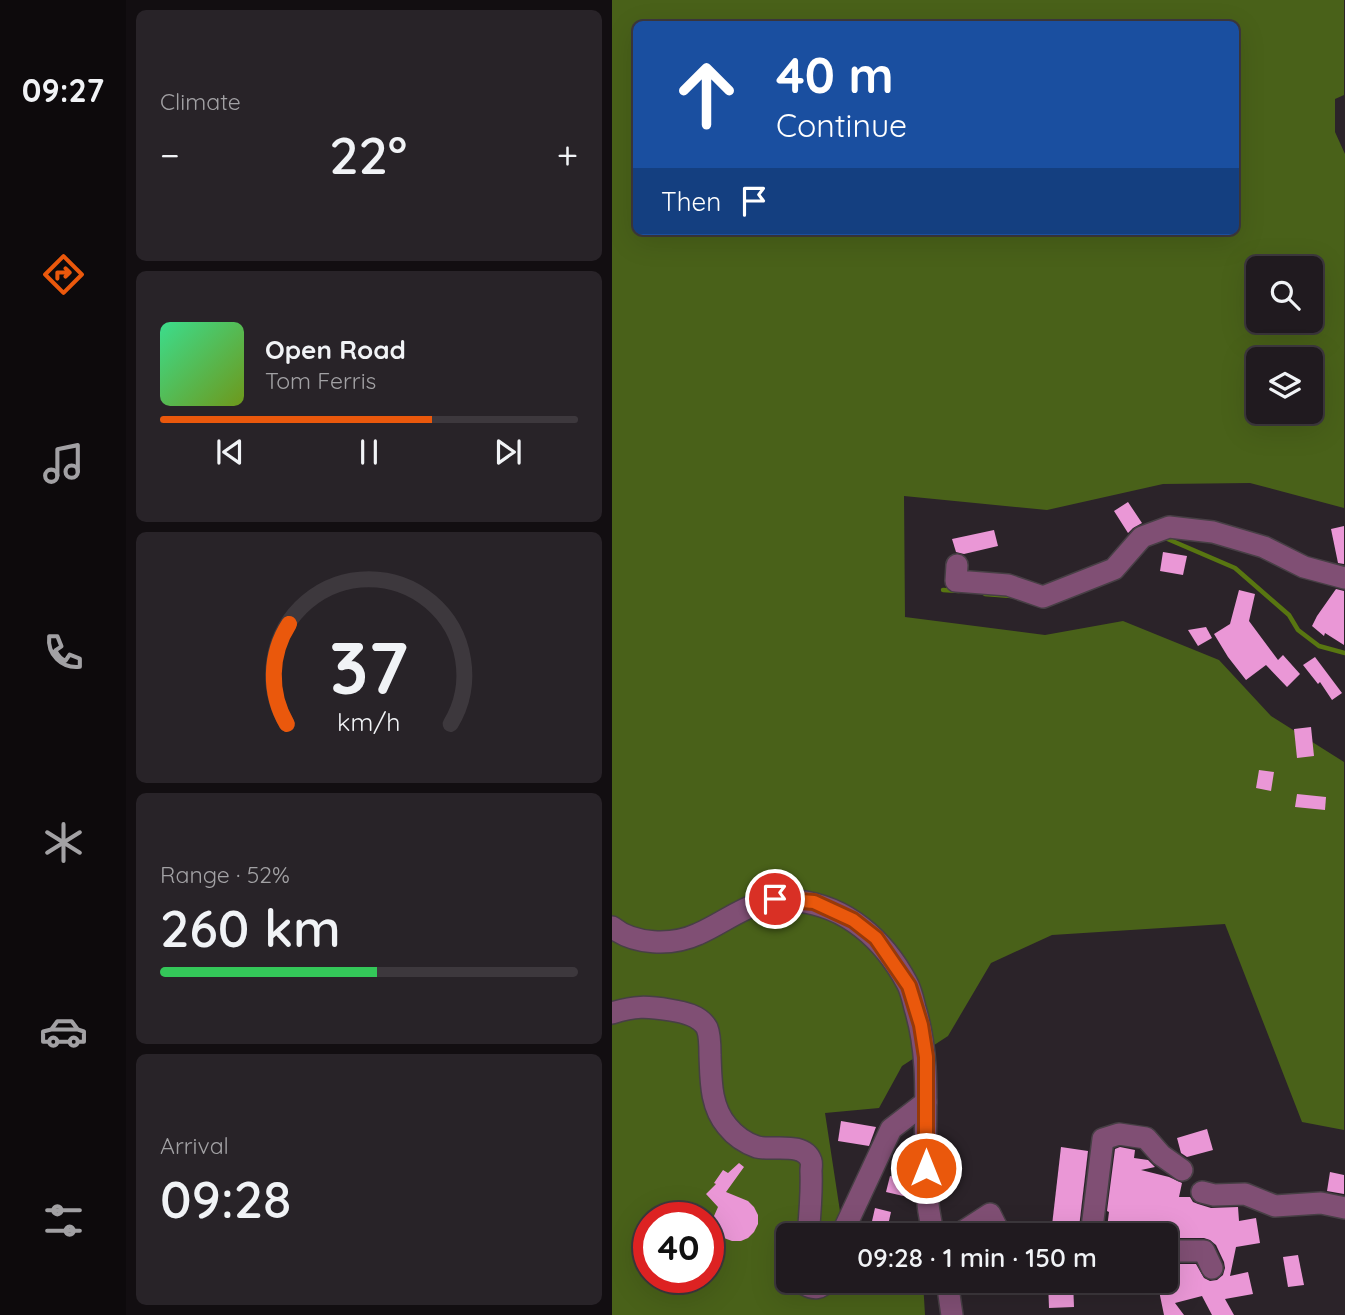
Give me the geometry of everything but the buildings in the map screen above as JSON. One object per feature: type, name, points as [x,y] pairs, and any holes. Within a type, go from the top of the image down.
[{"type":"street","points":[[957,565],[956,581],[1008,585],[1042,597],[1114,569],[1142,537],[1169,527],[1213,532],[1264,547],[1304,567],[1345,578]]},
{"type":"street","points":[[612,927],[620,933],[653,942],[695,936],[737,913],[775,899],[814,902],[853,920],[876,938],[909,986],[921,1025],[926,1057],[925,1185],[930,1223]]},
{"type":"street","points":[[612,1013],[634,1007],[658,1008],[679,1011],[700,1020],[707,1028],[711,1090],[726,1126],[743,1142],[760,1148],[795,1148],[806,1154],[811,1161],[809,1223]]},
{"type":"street","points":[[847,1223],[891,1129],[926,1102]]},
{"type":"street","points":[[1093,1223],[1103,1139],[1119,1134],[1146,1138],[1161,1155],[1182,1170]]},
{"type":"street","points":[[1202,1192],[1214,1195],[1245,1194],[1275,1206],[1321,1203],[1345,1208]]},
{"type":"street","points":[[976,1223],[990,1214],[994,1223]]},
{"type":"street","points":[[1178,1251],[1205,1251],[1212,1268]]},
{"type":"street","points":[[949,1293],[953,1315]]},
{"type":"green space","points":[[612,0],[1344,0],[1344,95],[1335,99],[1335,132],[1345,154],[1344,508],[1250,483],[1163,484],[1047,510],[904,496],[905,617],[1045,635],[1123,621],[1219,660],[1271,716],[1344,762],[1344,1130],[1302,1122],[1225,924],[1052,935],[991,963],[948,1036],[902,1066],[879,1108],[825,1113],[842,1223],[776,1223],[776,1293],[924,1293],[925,1315],[612,1315]]},
{"type":"waterway","points":[[1163,537],[1235,568],[1289,615],[1298,630],[1319,646],[1345,653]]},
{"type":"waterway","points":[[943,590],[959,591]]},
{"type":"waterway","points":[[985,594],[1011,596]]},
{"type":"route","points":[[775,899],[814,902],[853,920],[876,938],[909,986],[921,1025],[926,1057],[926,1168]]}]
